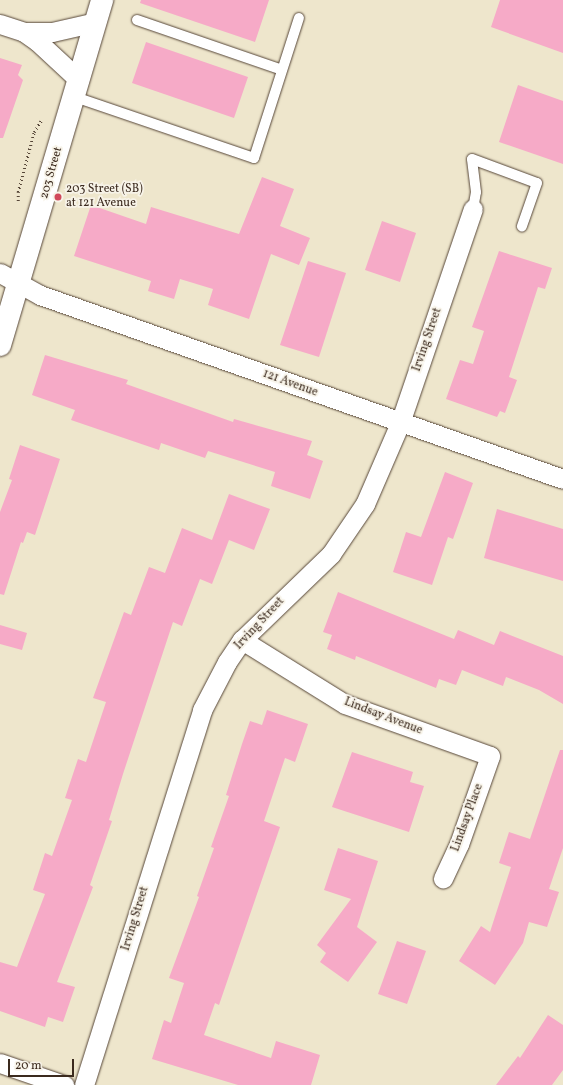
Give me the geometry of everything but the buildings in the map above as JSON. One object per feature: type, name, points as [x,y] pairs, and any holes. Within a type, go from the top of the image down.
[{"type":"main road","name":"203 Street","points":[[0,345],[20,284],[102,0]]},
{"type":"street","points":[[0,24],[24,32],[52,32],[96,22]]},
{"type":"street","points":[[24,32],[60,60],[77,89]]},
{"type":"street","name":"Irving Street","points":[[84,1085],[202,710],[224,667],[242,640],[271,610],[315,571],[346,536],[365,504],[400,423],[473,209]]},
{"type":"street","name":"121 Avenue","points":[[0,273],[40,295],[400,423],[563,479]]},
{"type":"street","name":"Lindsay Avenue","points":[[242,640],[345,704],[490,756]]},
{"type":"street","name":"Lindsay Place","points":[[443,878],[459,844],[490,756]]},
{"type":"street","points":[[0,1063],[64,1085]]},
{"type":"lane","points":[[77,89],[254,158],[299,18]]},
{"type":"lane","points":[[137,20],[282,70]]},
{"type":"lane","points":[[473,209],[476,192],[472,159],[537,183],[522,226]]},
{"type":"place","name":"203 Street (SB) at 121 Avenue","points":[[58,197]]}]
